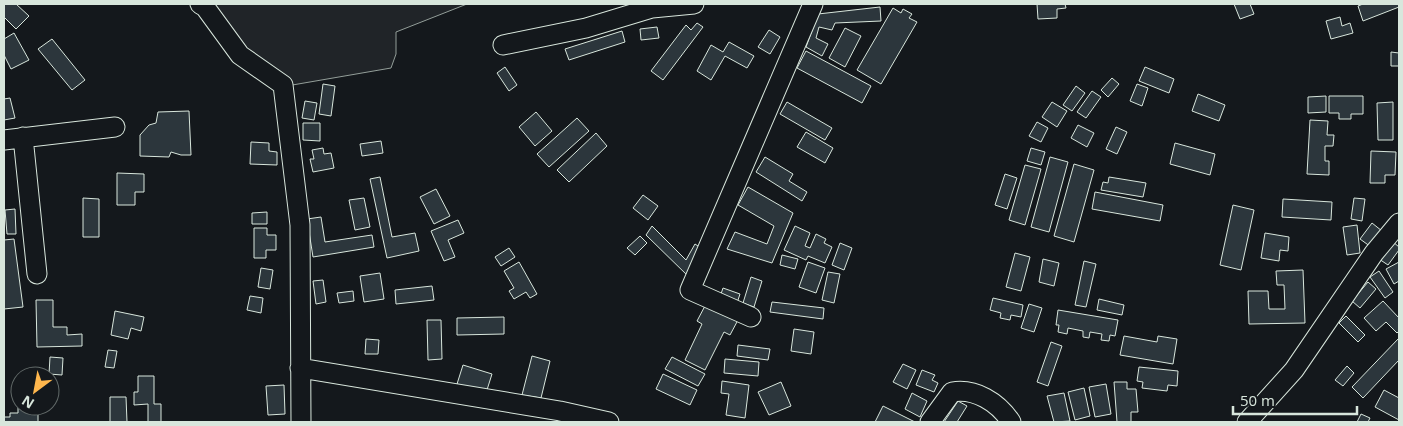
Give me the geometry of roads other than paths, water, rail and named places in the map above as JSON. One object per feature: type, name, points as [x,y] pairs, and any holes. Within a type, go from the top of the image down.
[{"type":"street","points":[[200,4],[205,7],[240,55],[283,85],[300,225],[301,422]]},
{"type":"street","points":[[503,45],[586,28],[650,6],[694,4]]},
{"type":"street","points":[[751,317],[690,290],[813,4]]},
{"type":"street","points":[[4,140],[115,127]]},
{"type":"street","points":[[23,137],[37,274]]},
{"type":"street","points":[[1247,422],[1294,370],[1374,253],[1399,223]]},
{"type":"street","points":[[300,368],[560,411],[609,422]]},
{"type":"street","points":[[930,422],[952,392],[966,390],[986,398],[1011,422]]}]
